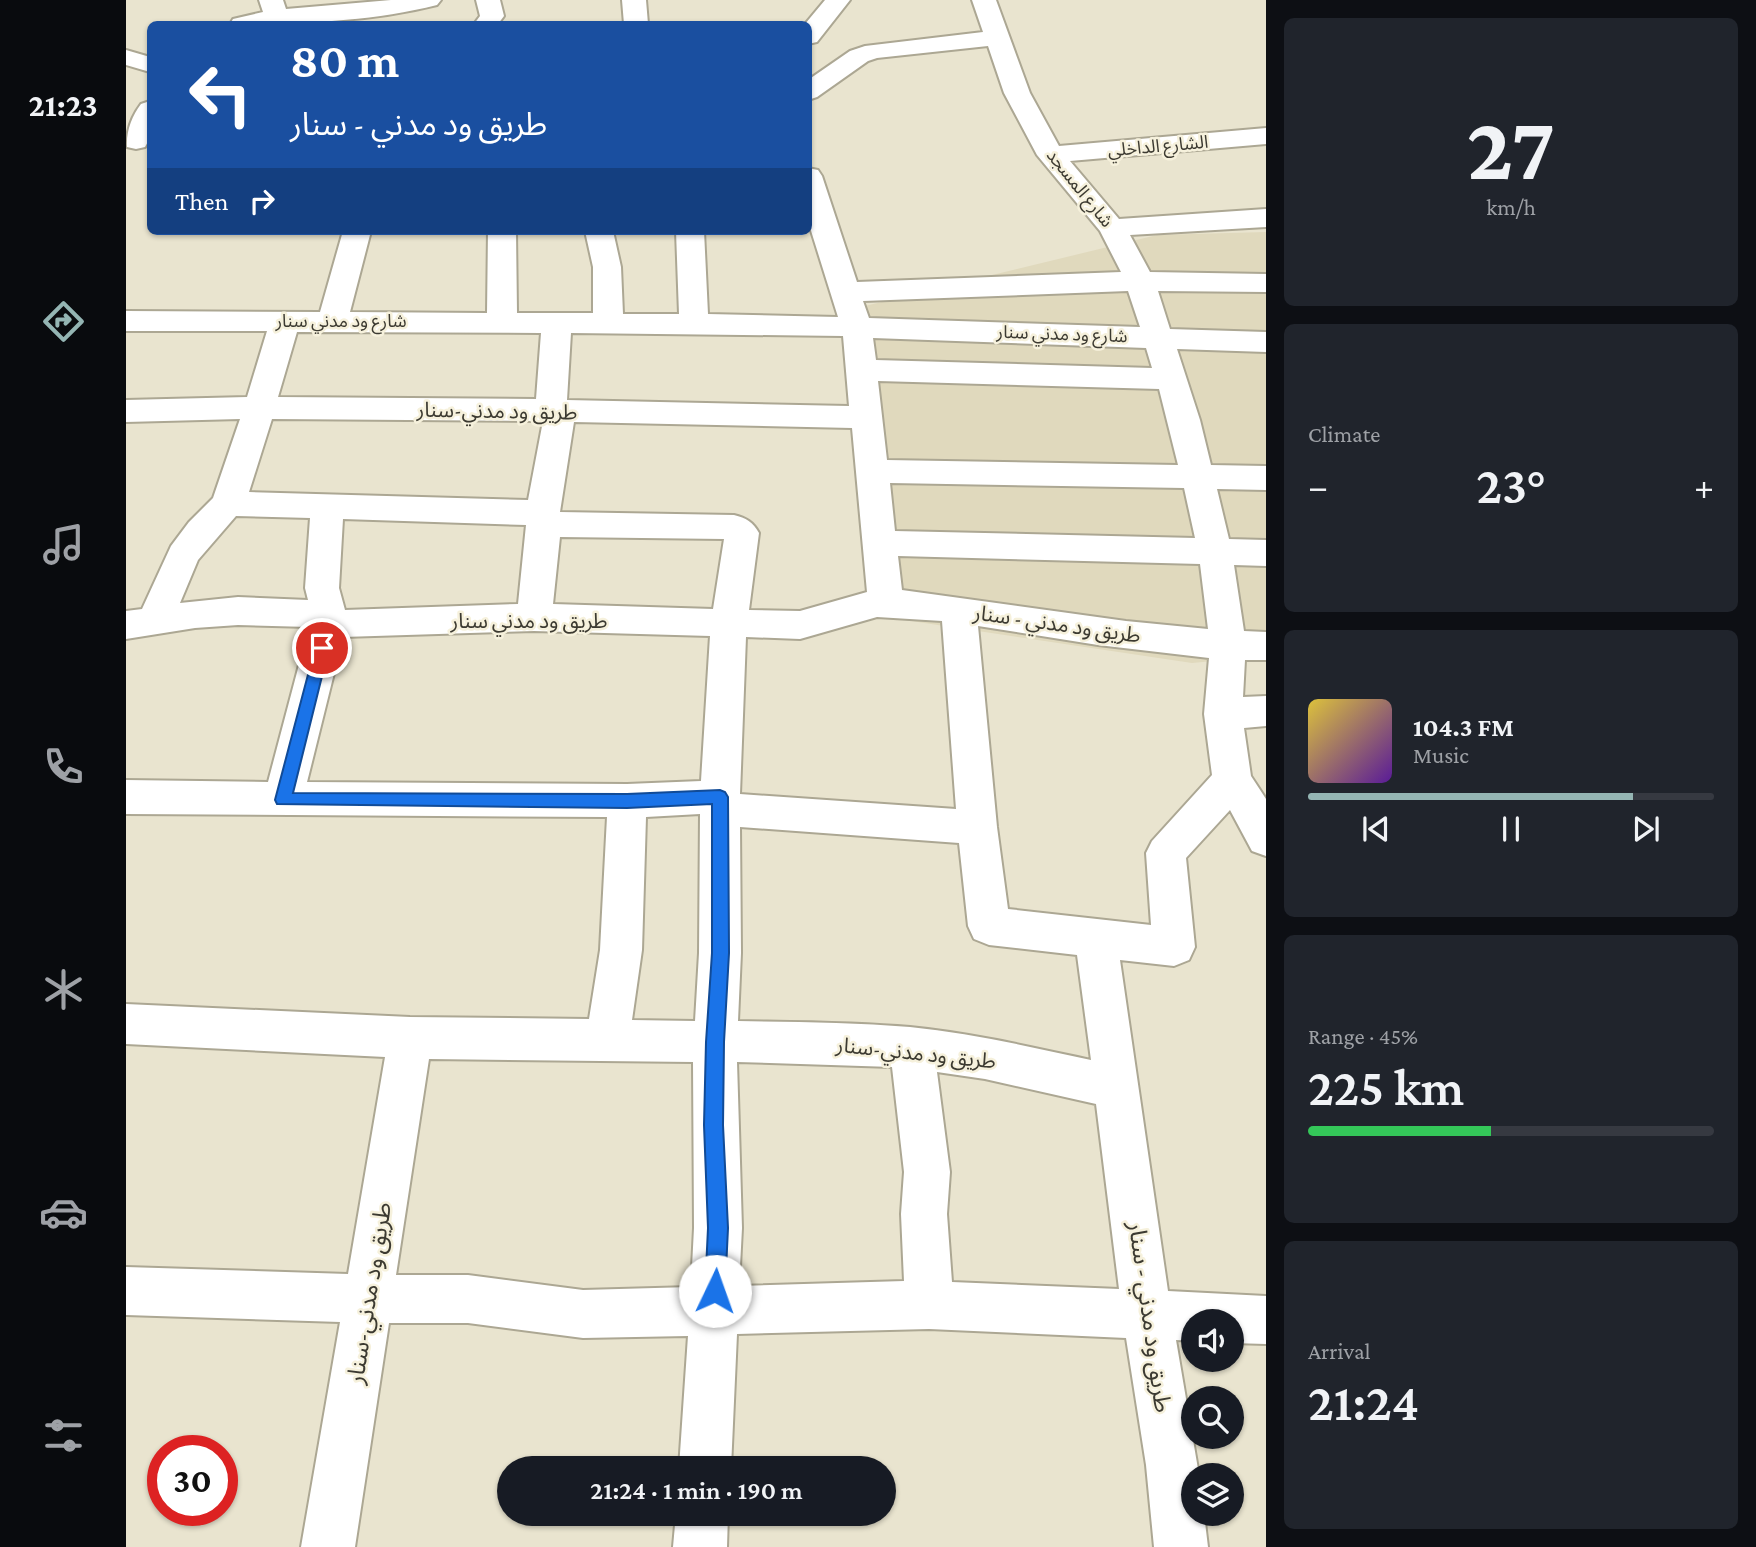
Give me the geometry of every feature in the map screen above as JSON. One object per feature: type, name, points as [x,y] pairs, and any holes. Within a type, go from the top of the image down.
[{"type":"street","points":[[248,21],[274,8],[333,13],[376,10],[429,0]]},
{"type":"street","points":[[488,0],[492,16],[488,21]]},
{"type":"street","points":[[634,0],[636,21]]},
{"type":"street","points":[[812,32],[838,0]]},
{"type":"street","name":"شارع المسجد","points":[[984,0],[1017,93],[1050,155],[1112,228],[1140,281],[1197,476],[1215,551],[1228,645]]},
{"type":"street","points":[[812,88],[859,56],[874,51],[998,38]]},
{"type":"street","points":[[126,57],[147,64]]},
{"type":"street","points":[[138,141],[147,117]]},
{"type":"street","name":"الشارع الداخلي","points":[[1050,155],[1266,136]]},
{"type":"street","points":[[812,188],[857,328],[886,603]]},
{"type":"street","points":[[1112,228],[1266,218]]},
{"type":"street","points":[[332,322],[356,235]]},
{"type":"street","points":[[502,235],[502,322]]},
{"type":"street","points":[[600,235],[607,267],[608,323]]},
{"type":"street","points":[[690,235],[694,323]]},
{"type":"street","points":[[847,292],[1140,281],[1266,283]]},
{"type":"street","name":"شارع ود مدني سنار","points":[[126,321],[694,323],[1266,342]]},
{"type":"street","points":[[140,623],[183,555],[201,531],[228,504],[285,321]]},
{"type":"street","points":[[534,617],[555,412],[556,323]]},
{"type":"street","points":[[861,370],[1171,380]]},
{"type":"street","name":"طريق ود مدني-سنار","points":[[126,411],[260,408],[867,417]]},
{"type":"street","points":[[872,471],[1266,478]]},
{"type":"street","points":[[228,504],[740,529],[729,623],[720,803],[720,953],[714,1125],[718,1228],[706,1456]]},
{"type":"street","points":[[283,800],[329,619],[322,588],[327,509]]},
{"type":"street","points":[[878,543],[1266,553]]},
{"type":"street","name":"طريق ود مدني - سنار","points":[[729,623],[816,623],[868,605],[886,603],[959,610],[1097,632],[1228,645],[1266,646]]},
{"type":"street","points":[[959,610],[977,827],[989,926],[1174,947],[1166,853],[1232,780]]},
{"type":"street","points":[[140,623],[195,614],[238,611],[329,619]]},
{"type":"street","name":"طريق ود مدني سنار","points":[[329,619],[534,617],[729,623]]},
{"type":"street","points":[[1228,645],[1223,713],[1232,780],[1264,828]]},
{"type":"street","points":[[1223,713],[1266,711]]},
{"type":"street","points":[[126,797],[720,803],[977,827]]},
{"type":"street","points":[[607,1040],[621,950],[627,801]]},
{"type":"street","name":"طريق ود مدني - سنار","points":[[1096,937],[1147,1315],[1172,1465],[1181,1547]]},
{"type":"street","name":"طريق ود مدني-سنار","points":[[126,1024],[410,1038],[841,1043],[912,1048],[985,1058],[1115,1087]]},
{"type":"street","name":"طريق ود مدني-سنار","points":[[328,1547],[410,1038]]},
{"type":"street","points":[[912,1048],[927,1172],[924,1214],[929,1305]]},
{"type":"street","points":[[126,1292],[468,1299],[583,1314],[929,1305],[1266,1320]]},
{"type":"street","points":[[700,1547],[701,1526]]},
{"type":"shaded area","points":[[1266,232],[1266,656],[1192,663],[891,618],[865,306],[1157,235]]},
{"type":"route","points":[[322,648],[283,800],[627,801],[720,797],[720,953],[714,1125],[718,1228],[715,1291]]}]
